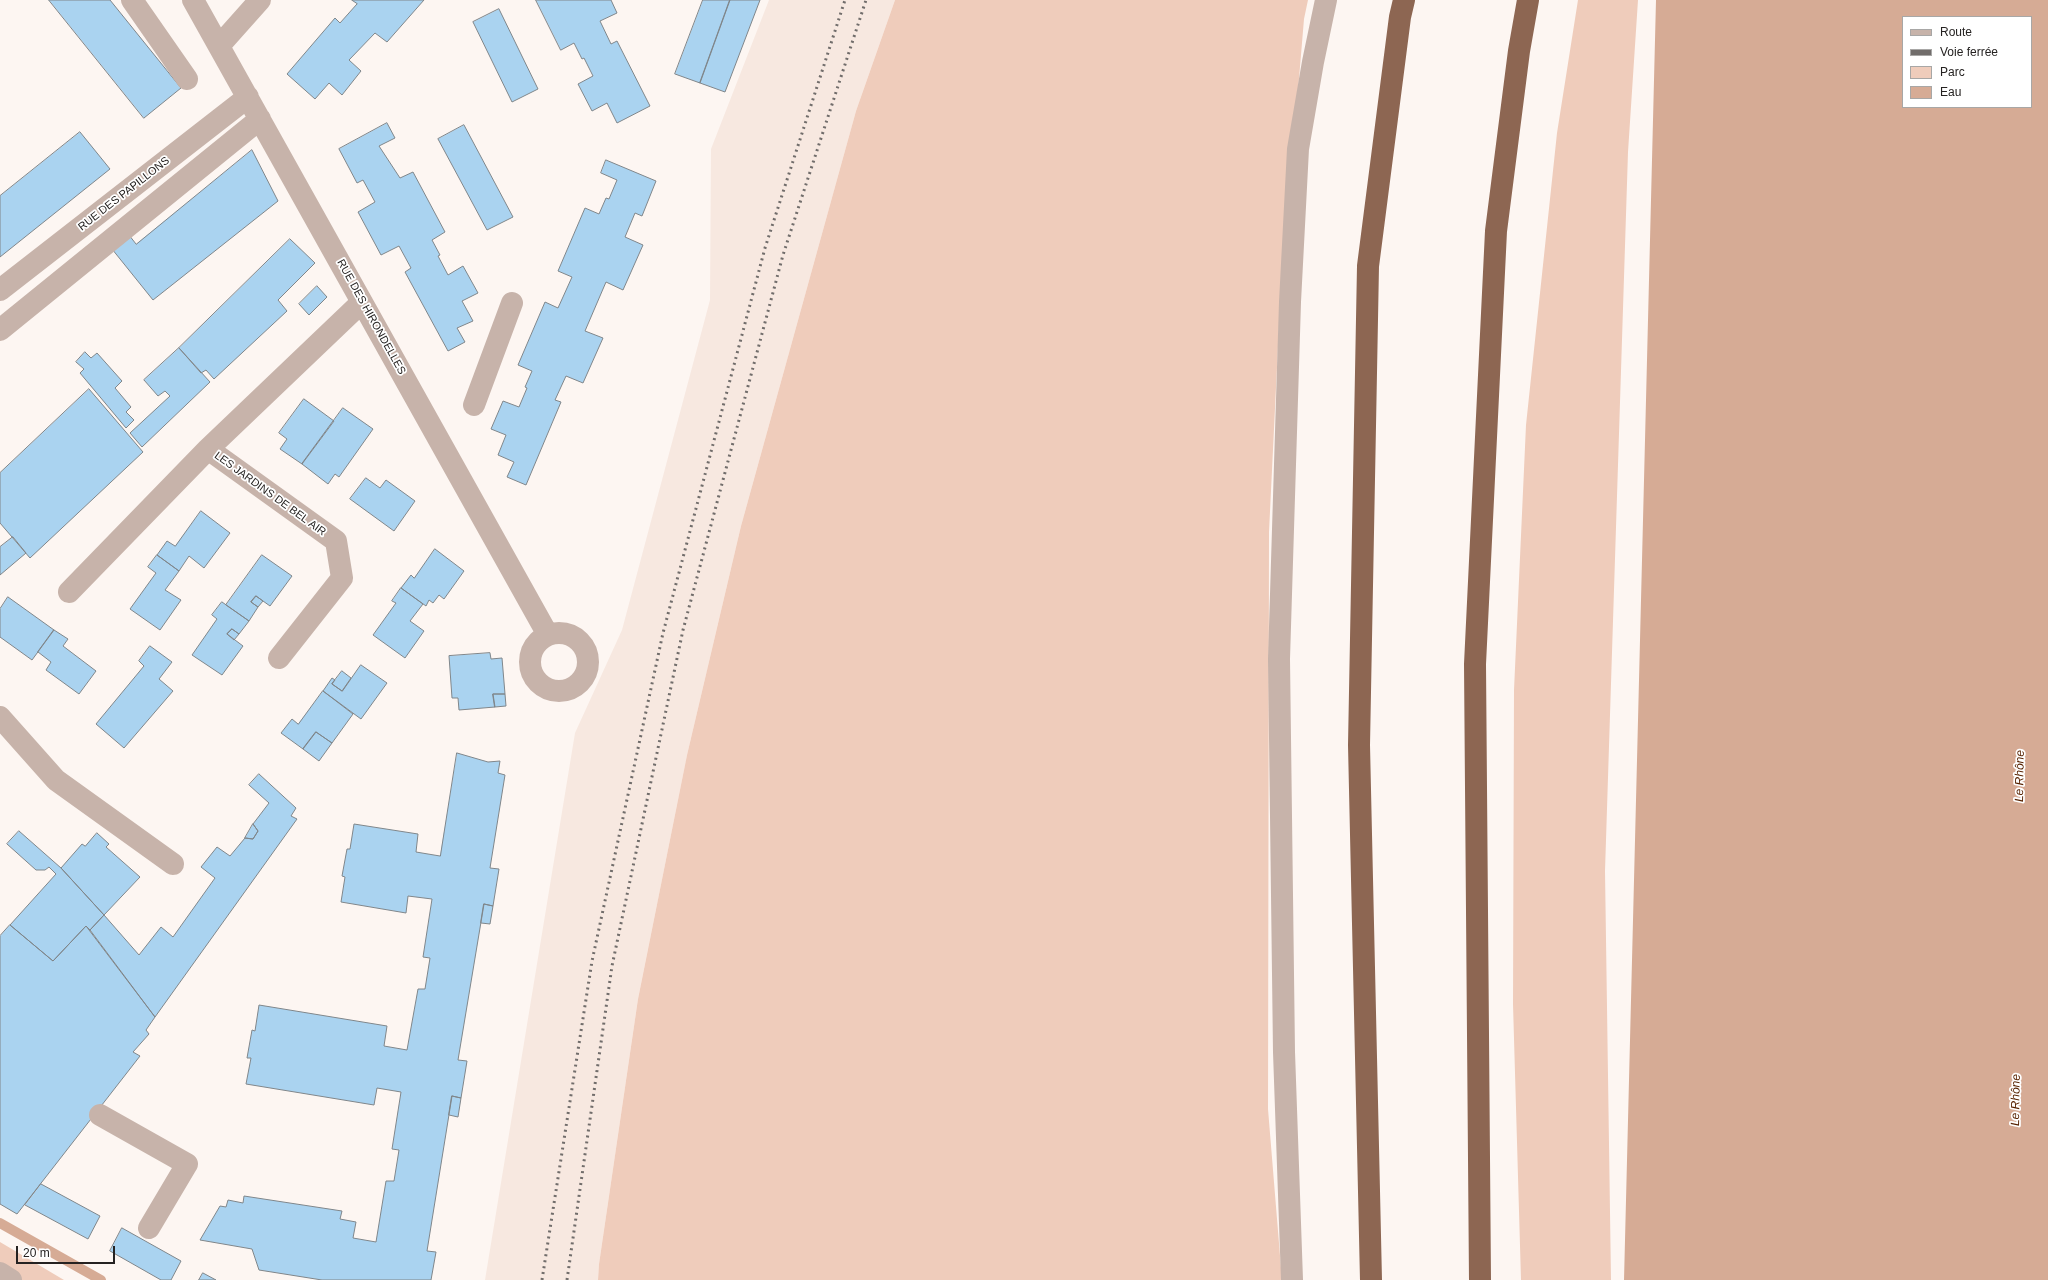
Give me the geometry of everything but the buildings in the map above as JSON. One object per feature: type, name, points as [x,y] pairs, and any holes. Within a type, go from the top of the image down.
[{"type":"highway","points":[[1371,1280],[1359,744],[1368,266],[1400,17],[1404,0]]},
{"type":"highway","points":[[1480,1280],[1475,664],[1496,231],[1518,51],[1528,0]]},
{"type":"street","points":[[132,0],[187,79]]},
{"type":"street","name":"RUE DES HIRONDELLES","points":[[193,0],[548,635]]},
{"type":"street","points":[[219,46],[260,0]]},
{"type":"street","points":[[1292,1280],[1284,1052],[1279,659],[1290,302],[1298,149],[1313,62],[1326,0]]},
{"type":"street","name":"RUE DES PAPILLONS","points":[[0,290],[248,97]]},
{"type":"street","points":[[0,330],[260,119]]},
{"type":"street","name":"LES JARDINS DE BEL AIR","points":[[69,592],[208,449],[362,302]]},
{"type":"street","points":[[474,405],[512,303]]},
{"type":"street","name":"LES JARDINS DE BEL AIR","points":[[208,449],[336,540],[342,578],[279,658]]},
{"type":"street","points":[[0,716],[56,780],[173,864]]},
{"type":"street","points":[[100,1115],[187,1164],[149,1228]]},
{"type":"street","points":[[0,1273],[11,1280]]},
{"type":"shaded area","points":[[769,0],[895,0],[856,111],[741,526],[687,755],[638,999],[599,1264],[598,1280],[485,1280],[575,733],[622,630],[710,300],[711,149]]},
{"type":"green space","points":[[895,0],[1308,0],[1304,19],[1280,305],[1269,532],[1268,1109],[1282,1280],[598,1280],[599,1264],[638,999],[687,755],[741,526],[856,111]]},
{"type":"green space","points":[[1578,0],[1638,0],[1628,152],[1605,871],[1611,1280],[1521,1280],[1513,1004],[1514,690],[1526,425],[1557,133]]},
{"type":"green space","points":[[0,1242],[64,1280],[0,1280]]},
{"type":"water","name":"Le Rhône","points":[[1656,0],[2048,0],[2048,1280],[1624,1280]]},
{"type":"waterway","points":[[0,1223],[101,1280]]},
{"type":"railway","points":[[542,1280],[592,961],[663,633],[765,248],[845,0]]},
{"type":"railway","points":[[567,1280],[612,966],[683,630],[783,255],[866,0]]}]
